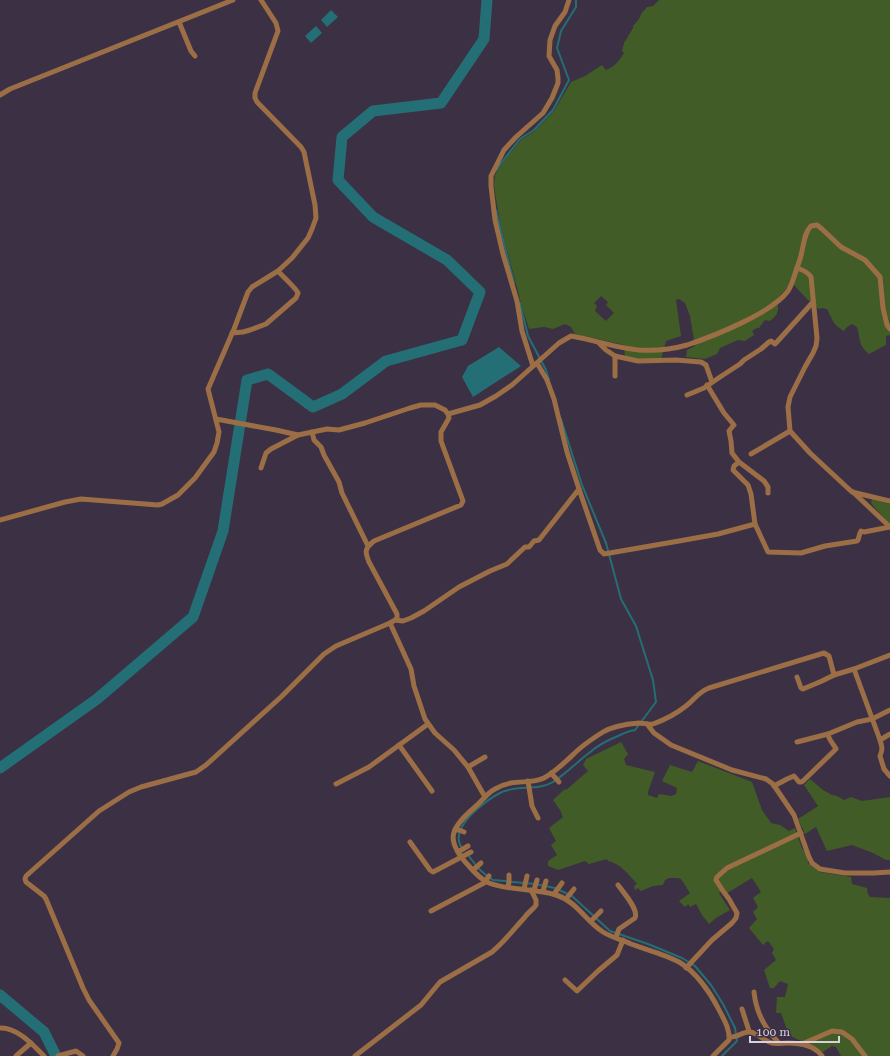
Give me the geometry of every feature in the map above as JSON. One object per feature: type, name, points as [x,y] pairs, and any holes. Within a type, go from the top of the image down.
[{"type":"street","points":[[0,95],[10,89],[232,0]]},
{"type":"street","points":[[0,520],[64,502],[82,499],[158,505],[162,504],[178,495],[195,478],[214,452],[219,432],[208,389],[250,290],[278,271],[300,250],[308,238],[316,218],[315,205],[304,152],[255,98],[255,92],[278,31],[276,23],[261,0]]},
{"type":"street","points":[[569,0],[565,12],[555,26],[550,40],[549,56],[558,78],[558,83],[552,98],[543,113],[504,150],[491,176],[495,220],[516,301],[522,331],[536,364],[547,380],[554,399],[567,452],[600,550],[604,554],[718,534],[755,524]]},
{"type":"street","points":[[179,22],[191,51],[195,56]]},
{"type":"street","points":[[448,414],[480,405],[489,400],[512,385],[558,343],[571,336],[599,343],[639,350],[660,350],[687,345],[725,330],[763,311],[776,302],[794,281],[807,230],[811,226],[817,225],[841,247],[865,260],[880,278],[883,308],[887,325],[890,329]]},
{"type":"street","points":[[797,268],[805,271],[811,277],[817,338],[816,346],[790,397],[788,407],[790,431],[810,453],[890,527]]},
{"type":"street","points":[[232,333],[243,332],[266,324],[296,298],[298,293],[297,290],[278,271]]},
{"type":"street","points":[[687,396],[710,384],[769,342],[771,341],[775,344],[813,302]]},
{"type":"street","points":[[599,343],[615,356],[638,361],[676,360],[701,362],[706,365],[710,384],[724,413],[734,425],[729,432],[732,454],[739,462],[764,482],[768,487],[768,493]]},
{"type":"street","points":[[615,356],[615,376]]},
{"type":"street","points":[[113,1056],[118,1049],[119,1043],[89,1000],[46,899],[38,891],[28,885],[25,879],[26,876],[99,811],[129,792],[141,787],[196,772],[206,765],[281,697],[324,654],[336,646],[397,619],[397,614],[369,562],[366,554],[368,546],[374,541],[463,503],[463,498],[440,441],[441,432],[449,418],[448,414],[445,410],[435,405],[421,405],[339,430],[327,429],[298,435],[266,453],[261,468]]},
{"type":"street","points":[[216,420],[298,435]]},
{"type":"street","points":[[751,454],[790,431]]},
{"type":"street","points":[[312,432],[314,440],[323,450],[324,455],[339,482],[342,493],[368,546]]},
{"type":"street","points":[[739,462],[734,466],[733,470],[748,485],[751,494],[755,524],[768,552],[801,553],[825,546],[857,541],[861,531],[864,532],[890,527]]},
{"type":"street","points":[[392,621],[403,621],[410,618],[424,611],[459,587],[507,564],[525,547],[529,547],[534,541],[539,540],[579,489]]},
{"type":"street","points":[[852,492],[890,501]]},
{"type":"street","points":[[392,621],[411,669],[414,686],[425,719],[435,733],[454,750],[468,767],[485,797]]},
{"type":"street","points":[[690,964],[680,963],[623,940],[617,934],[602,932],[592,919],[573,903],[570,894],[555,892],[545,885],[535,886],[526,883],[509,881],[498,886],[485,881],[477,866],[464,848],[453,842],[453,838],[460,831],[457,826],[478,807],[492,790],[510,783],[528,786],[538,780],[552,775],[580,749],[610,728],[634,724],[651,724],[677,713],[702,691],[709,688],[824,653],[829,656],[834,674]]},
{"type":"street","points":[[797,677],[801,688],[803,689],[834,674],[854,669],[890,655]]},
{"type":"street","points":[[854,669],[880,740],[882,750],[880,756],[884,769],[890,776]]},
{"type":"street","points":[[797,742],[828,734],[890,710]]},
{"type":"street","points":[[336,784],[369,767],[428,724]]},
{"type":"street","points":[[645,724],[654,733],[671,745],[732,770],[766,779],[774,786],[794,815],[809,857],[812,863],[820,868],[846,873],[890,872]]},
{"type":"street","points":[[774,786],[794,776],[801,782],[814,771],[836,749],[836,747],[829,740],[828,734]]},
{"type":"street","points":[[880,740],[890,734]]},
{"type":"street","points":[[399,745],[432,791]]},
{"type":"street","points":[[468,767],[484,757]]},
{"type":"street","points":[[552,775],[558,781]]},
{"type":"street","points":[[528,786],[532,806],[538,818]]},
{"type":"street","points":[[690,964],[712,940],[732,923],[737,915],[729,899],[717,884],[717,877],[727,868],[801,833]]},
{"type":"street","points":[[410,842],[433,872],[467,854]]},
{"type":"street","points":[[431,911],[485,881],[489,876]]},
{"type":"street","points":[[555,892],[561,884]]},
{"type":"street","points":[[356,1056],[421,1005],[440,982],[498,947],[536,905],[535,886]]},
{"type":"street","points":[[617,934],[635,918],[637,914],[636,910],[618,886]]},
{"type":"street","points":[[592,919],[600,912]]},
{"type":"street","points":[[565,980],[577,991],[617,954],[623,940]]},
{"type":"street","points":[[690,964],[699,980],[713,996],[732,1037]]},
{"type":"street","points":[[754,992],[759,1014],[772,1036],[780,1044]]},
{"type":"street","points":[[742,1009],[748,1031]]},
{"type":"street","points":[[0,1028],[6,1028],[17,1032],[44,1056]]},
{"type":"street","points":[[713,1056],[732,1037],[748,1031],[770,1043],[801,1044],[810,1047],[822,1056]]},
{"type":"street","points":[[801,1044],[832,1031],[842,1032],[852,1039],[865,1056]]},
{"type":"street","points":[[16,1056],[31,1044]]},
{"type":"street","points":[[58,1056],[76,1050],[83,1056]]},
{"type":"shaded area","points":[[659,0],[890,0],[890,335],[886,336],[886,345],[869,354],[861,344],[857,327],[852,324],[844,331],[833,322],[827,309],[819,309],[791,282],[777,299],[778,312],[770,321],[765,320],[759,328],[752,331],[754,335],[745,341],[738,340],[720,348],[717,354],[705,359],[686,357],[687,350],[695,346],[690,316],[685,303],[679,299],[676,300],[681,336],[666,341],[661,359],[638,360],[625,356],[624,345],[575,334],[571,327],[565,324],[553,329],[544,327],[529,329],[500,223],[494,186],[495,175],[506,158],[521,140],[535,131],[554,111],[571,82],[585,76],[602,65],[606,70],[620,59],[624,53],[622,51],[624,43],[633,26],[647,7],[653,6]],"holes":[[[601,296],[608,302],[606,305],[614,313],[606,321],[595,311],[597,306],[594,303]]]},
{"type":"shaded area","points":[[331,10],[338,17],[327,27],[321,20]]},
{"type":"shaded area","points":[[316,26],[322,33],[311,43],[305,36]]},
{"type":"shaded area","points":[[499,347],[521,366],[473,397],[462,377],[468,366]]},
{"type":"shaded area","points":[[872,499],[890,504],[890,524],[871,503]]},
{"type":"shaded area","points":[[621,742],[628,754],[624,759],[626,765],[655,772],[648,795],[657,798],[659,794],[671,796],[676,794],[677,788],[662,781],[670,765],[692,772],[698,761],[752,782],[762,810],[771,823],[780,825],[789,831],[795,828],[802,848],[806,854],[810,854],[808,863],[820,872],[851,877],[852,884],[867,888],[870,897],[890,898],[890,1056],[841,1056],[836,1047],[832,1046],[823,1052],[789,1035],[781,1013],[776,1013],[777,997],[785,997],[788,984],[780,981],[774,988],[770,988],[764,970],[776,960],[772,953],[774,949],[768,941],[763,945],[749,928],[757,919],[753,912],[758,907],[753,898],[761,892],[752,878],[727,893],[725,889],[719,893],[730,910],[709,924],[696,904],[690,907],[688,904],[685,907],[679,901],[690,893],[681,879],[669,878],[665,880],[663,885],[653,886],[641,891],[638,888],[635,890],[634,886],[637,884],[624,870],[607,859],[589,864],[585,861],[558,870],[548,866],[548,861],[557,855],[551,845],[556,841],[549,828],[563,817],[553,800],[588,771],[583,765],[586,759]]},
{"type":"shaded area","points":[[810,779],[823,790],[844,800],[851,797],[862,801],[890,797],[890,860],[886,860],[852,845],[827,851],[816,827],[805,834],[798,819],[818,806],[804,785]]},
{"type":"waterway","points":[[0,768],[97,699],[193,617],[223,531],[247,380],[268,374],[313,407],[342,394],[386,361],[462,340],[480,292],[447,260],[373,217],[338,180],[342,137],[373,111],[441,103],[484,39],[487,0]]},
{"type":"waterway","points":[[496,171],[520,139],[534,130],[553,110],[569,80],[557,48],[561,31],[576,7],[576,0]]},
{"type":"waterway","points":[[496,210],[514,283]]},
{"type":"waterway","points":[[520,303],[528,336],[546,370],[549,380]]},
{"type":"waterway","points":[[462,848],[459,840],[460,832],[464,823],[487,801],[508,790],[547,785],[553,782],[592,750],[610,739],[635,730],[656,702],[653,680],[636,626],[621,599],[606,543],[582,485],[561,419]]},
{"type":"waterway","points":[[468,855],[478,868],[493,880],[535,884],[555,888],[572,896],[610,931],[648,944],[682,958],[695,966],[711,985],[723,1004],[735,1028],[737,1041],[722,1056]]},
{"type":"waterway","points":[[0,995],[44,1032],[56,1056]]}]
